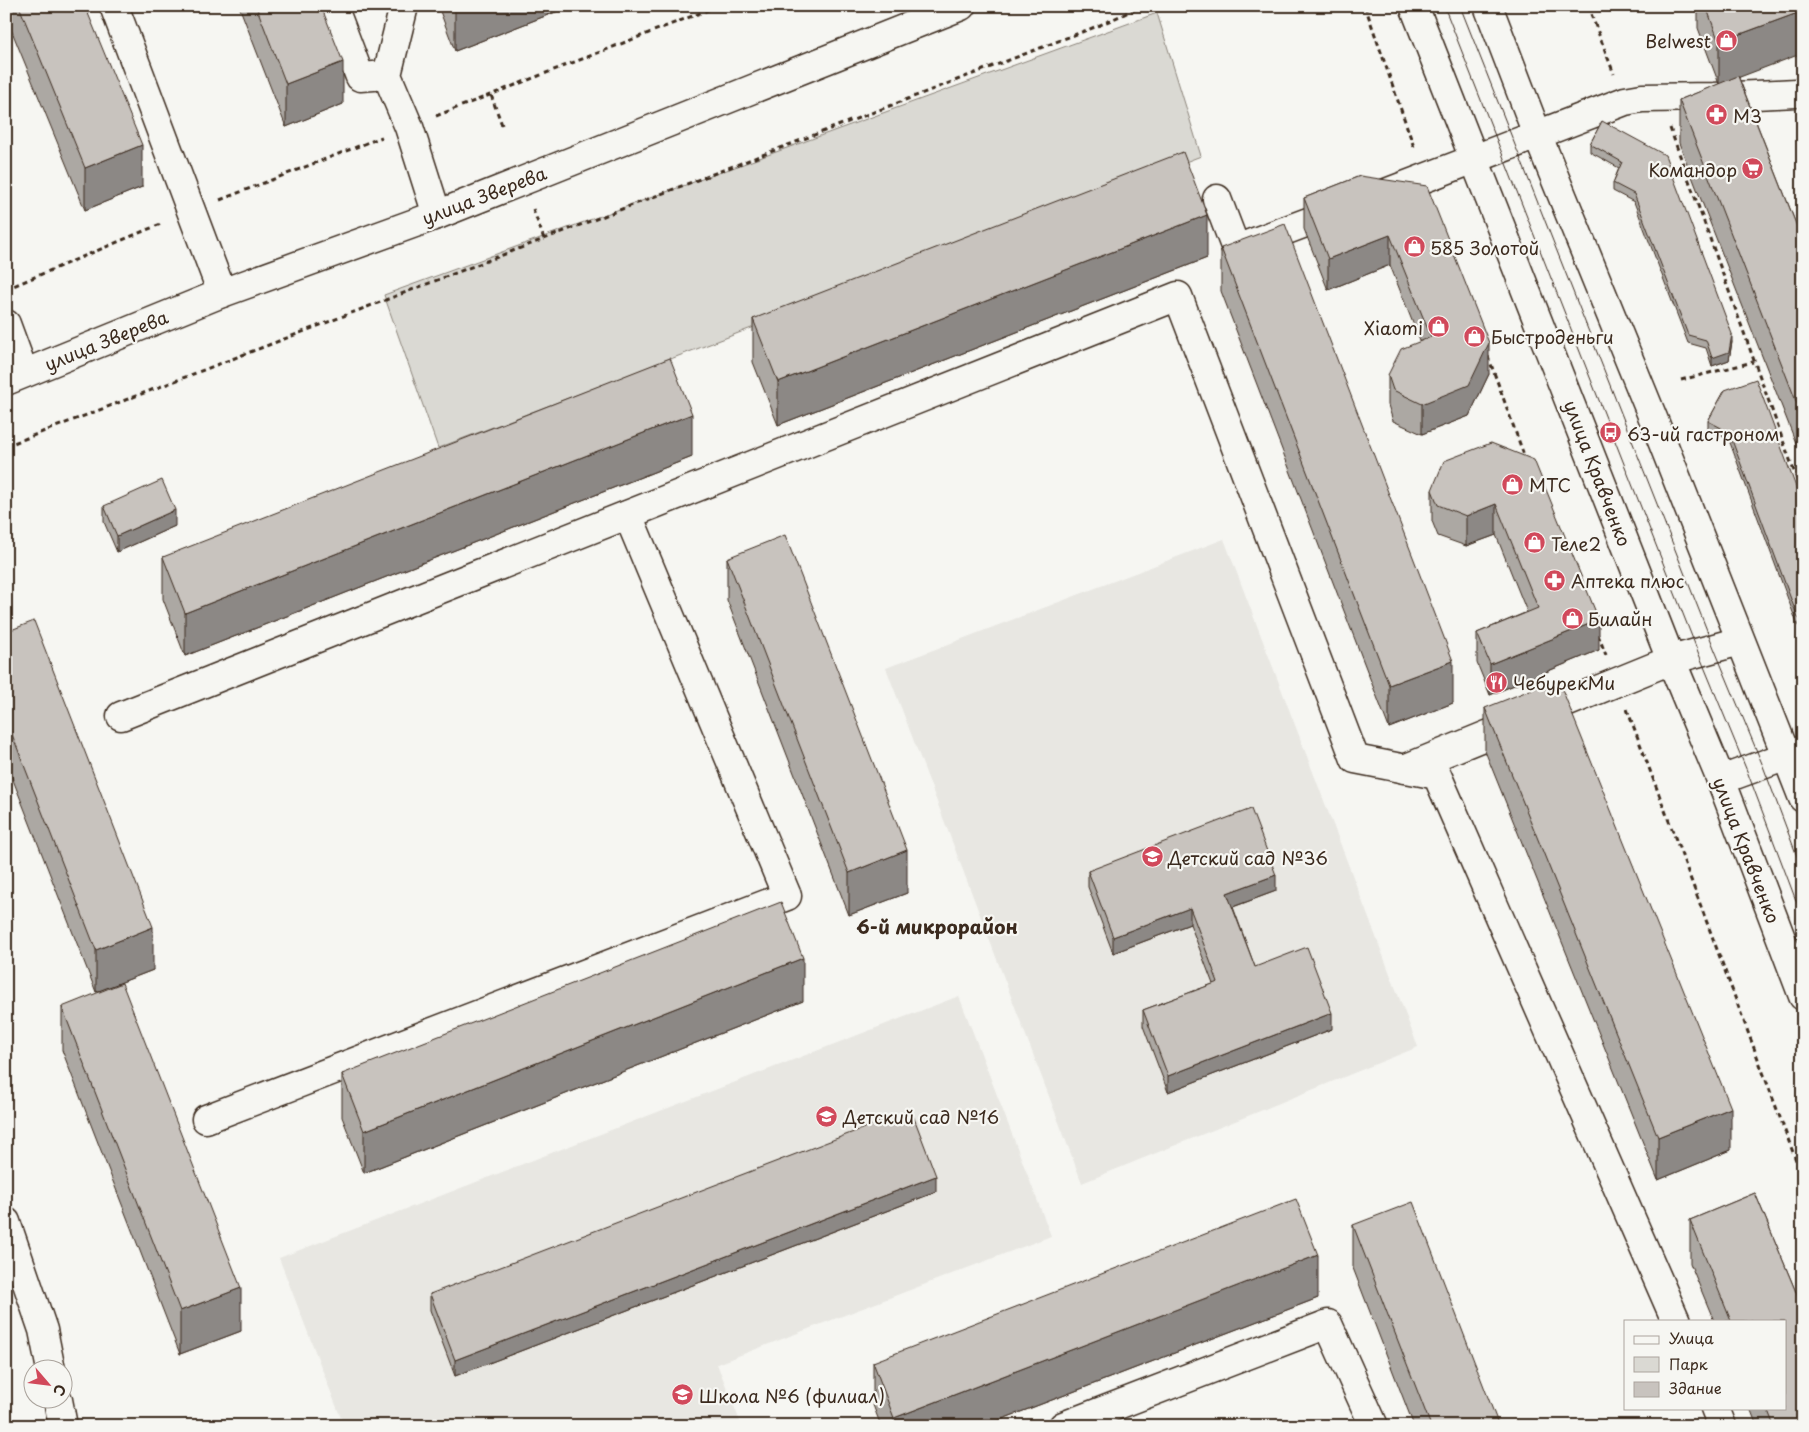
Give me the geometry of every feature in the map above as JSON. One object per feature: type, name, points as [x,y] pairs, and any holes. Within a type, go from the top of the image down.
[{"type":"main road","points":[[114,6],[222,293]]},
{"type":"main road","points":[[333,6],[360,77],[387,75]]},
{"type":"main road","points":[[404,6],[387,75],[408,127],[437,215]]},
{"type":"main road","name":"улица Зверева","points":[[15,377],[222,293],[437,215],[961,6]]},
{"type":"main road","name":"улица Кравченко","points":[[1414,6],[1800,983]]},
{"type":"main road","points":[[1488,6],[1537,134],[1653,418],[1740,641],[1795,754],[1803,798]]},
{"type":"main road","points":[[1217,199],[1236,249],[1475,160],[1537,134],[1625,101],[1642,98],[1714,97],[1800,99]]},
{"type":"main road","points":[[121,716],[1178,296],[1354,759],[1437,775],[1676,1320]]},
{"type":"main road","points":[[6,324],[15,377]]},
{"type":"main road","points":[[206,1119],[788,896],[628,515]]},
{"type":"main road","points":[[1404,769],[1671,660],[1740,641]]},
{"type":"main road","points":[[1721,780],[1795,754]]},
{"type":"main road","points":[[6,1222],[43,1330],[49,1360]]},
{"type":"main road","points":[[1063,1426],[1328,1324],[1374,1426]]},
{"type":"main road","points":[[60,1410],[63,1426]]},
{"type":"main road","points":[[1716,1410],[1722,1426]]},
{"type":"path","points":[[6,289],[192,210],[718,6]]},
{"type":"path","points":[[6,446],[1100,25],[1142,6]]},
{"type":"path","points":[[1365,6],[1425,178]]},
{"type":"path","points":[[1588,6],[1625,101]]},
{"type":"path","points":[[491,95],[502,125]]},
{"type":"path","points":[[1667,120],[1803,496]]},
{"type":"path","points":[[532,205],[544,238]]},
{"type":"path","points":[[1487,354],[1527,464]]},
{"type":"path","points":[[1681,380],[1753,362]]},
{"type":"path","points":[[1595,628],[1617,682],[1803,1179]]},
{"type":"shaded area","name":"Детский сад №36","points":[[1224,539],[1418,1047],[1082,1183],[886,668]]},
{"type":"shaded area","name":"Детский сад №16","points":[[959,996],[1051,1236],[717,1364],[742,1426],[344,1426],[279,1258]]},
{"type":"green space","points":[[1157,13],[1201,156],[438,448],[384,295]]},
{"type":"building","points":[[19,6],[85,6],[142,145],[85,168]]},
{"type":"building","points":[[256,6],[321,6],[343,62],[286,84]]},
{"type":"building","points":[[1706,6],[1803,6],[1803,11],[1719,42]]},
{"type":"building","points":[[1738,76],[1803,242],[1803,419],[1679,100]]},
{"type":"building","points":[[1602,121],[1665,155],[1732,334],[1729,352],[1712,358],[1706,340],[1688,335],[1634,194],[1613,183],[1622,162],[1590,144]]},
{"type":"building","points":[[1183,152],[1207,215],[778,382],[753,319]]},
{"type":"building","points":[[1360,176],[1427,186],[1489,343],[1469,385],[1422,404],[1393,390],[1388,375],[1401,349],[1431,337],[1390,235],[1328,259],[1304,198]]},
{"type":"building","points":[[1285,224],[1453,661],[1389,685],[1221,248]]},
{"type":"building","points":[[670,358],[692,414],[185,613],[163,557]]},
{"type":"building","points":[[1756,379],[1803,506],[1803,620],[1798,618],[1729,432],[1708,421],[1725,390]]},
{"type":"building","points":[[1491,443],[1534,460],[1599,620],[1490,664],[1477,633],[1538,608],[1496,504],[1466,516],[1438,505],[1432,490],[1444,461]]},
{"type":"building","points":[[162,480],[175,510],[117,536],[104,506]]},
{"type":"building","points":[[785,535],[907,850],[849,873],[727,558]]},
{"type":"building","points":[[34,621],[153,927],[96,950],[6,719],[6,632]]},
{"type":"building","points":[[1558,679],[1731,1108],[1658,1137],[1485,708]]},
{"type":"building","points":[[1251,809],[1276,875],[1227,893],[1255,967],[1307,947],[1332,1013],[1168,1076],[1143,1010],[1218,982],[1190,908],[1113,937],[1088,871]]},
{"type":"building","points":[[781,902],[803,958],[364,1131],[342,1074]]},
{"type":"building","points":[[122,983],[241,1288],[180,1311],[62,1007]]},
{"type":"building","points":[[911,1110],[936,1176],[455,1360],[430,1294]]},
{"type":"building","points":[[1755,1193],[1803,1309],[1803,1426],[1774,1426],[1768,1410],[1786,1410],[1786,1320],[1731,1320],[1690,1220]]},
{"type":"building","points":[[1296,1199],[1318,1255],[894,1418],[873,1362]]},
{"type":"building","points":[[1413,1202],[1499,1426],[1431,1426],[1353,1225]]},
{"type":"tram line","points":[[1444,6],[1698,652],[1747,771],[1803,919]]},
{"type":"tram line","points":[[1460,6],[1714,648],[1763,766],[1803,872]]},
{"type":"place","name":"Belwest","points":[[1727,40]]},
{"type":"place","name":"М3","points":[[1717,115]]},
{"type":"place","name":"Командор","points":[[1753,169]]},
{"type":"place","name":"585 Золотой","points":[[1414,247]]},
{"type":"place","name":"Xiaomi","points":[[1439,327]]},
{"type":"place","name":"Быстроденьги","points":[[1475,336]]},
{"type":"place","name":"63-ий гастроном","points":[[1611,433]]},
{"type":"place","name":"МТС","points":[[1513,484]]},
{"type":"place","name":"Теле2","points":[[1535,543]]},
{"type":"place","name":"Аптека плюс","points":[[1555,580]]},
{"type":"place","name":"Билайн","points":[[1572,618]]},
{"type":"place","name":"ЧебурекМи","points":[[1497,682]]},
{"type":"place","name":"Детский сад №36","points":[[1152,857]]},
{"type":"place","name":"Детский сад №16","points":[[827,1116]]},
{"type":"place","name":"Школа №6 (филиал)","points":[[683,1395]]},
{"type":"district","name":"6-й микрорайон","points":[[937,926]]}]
